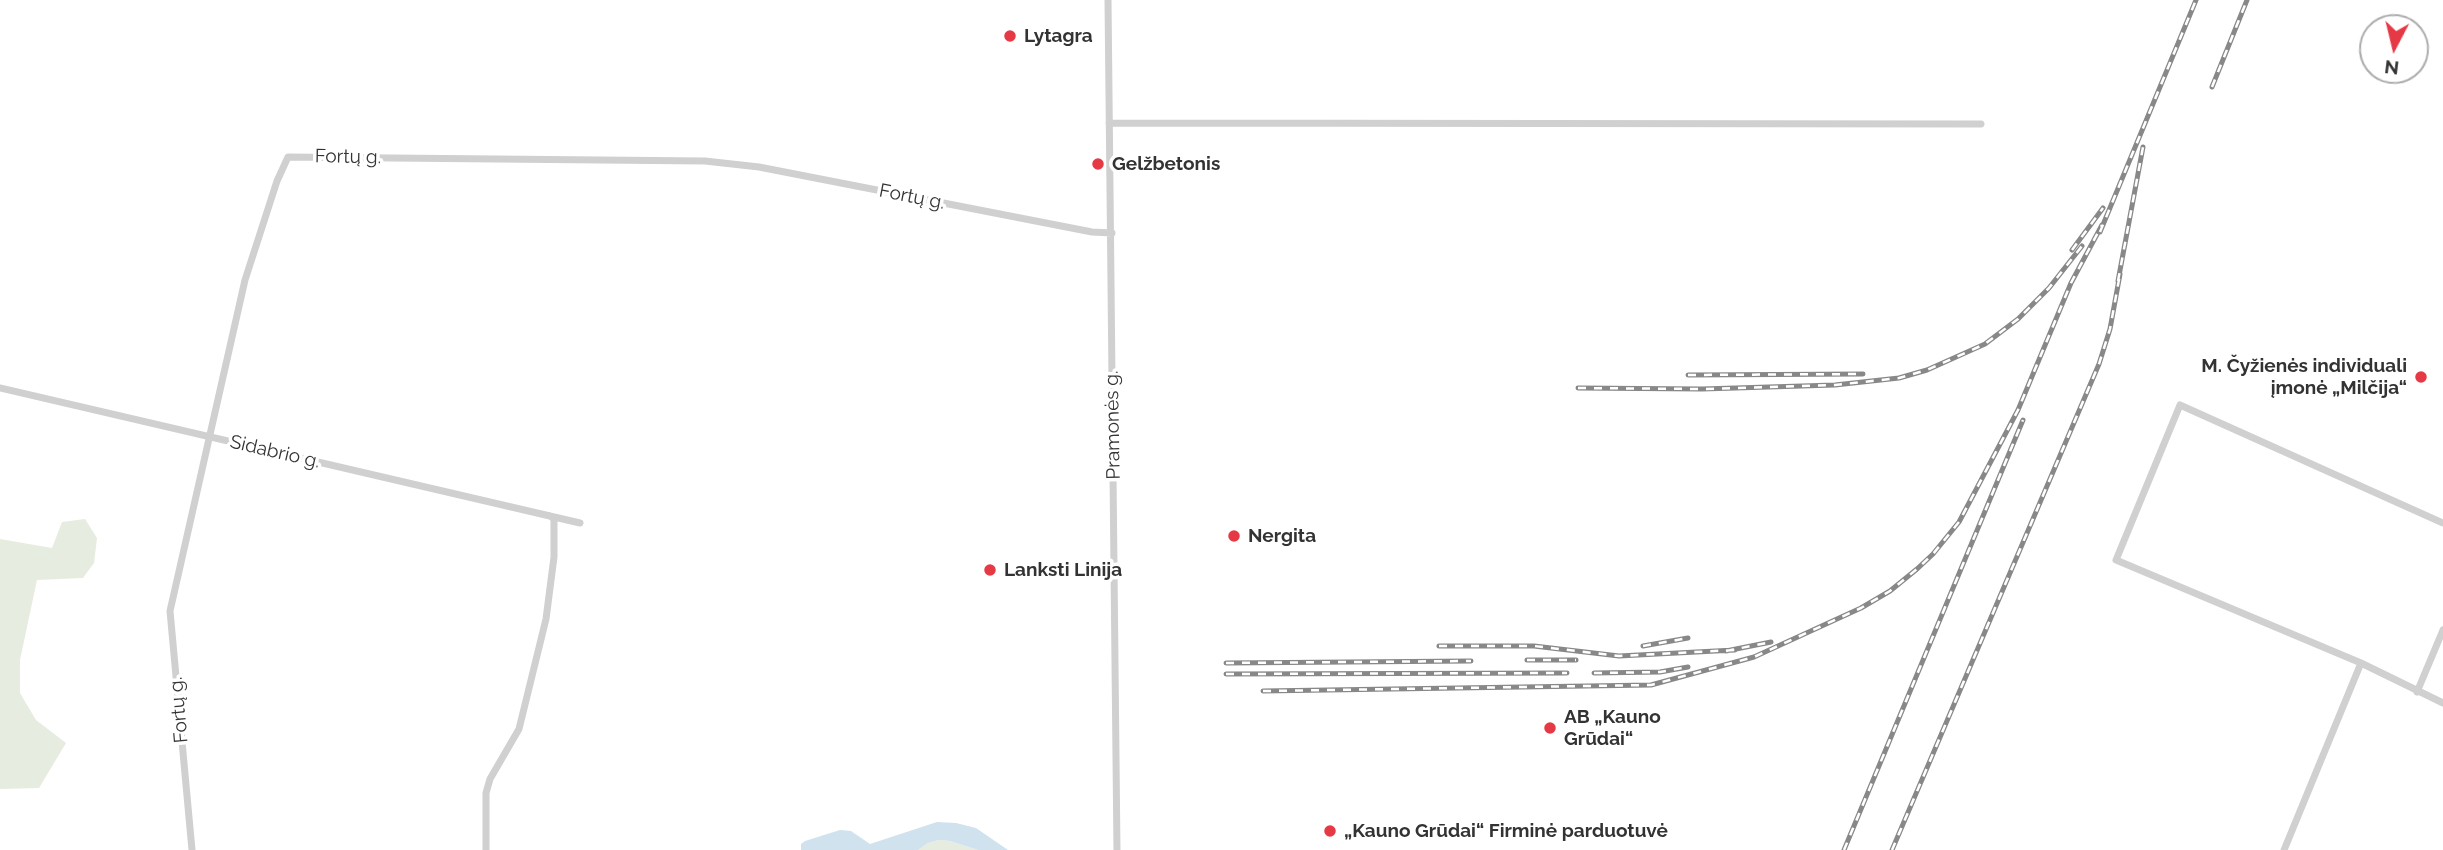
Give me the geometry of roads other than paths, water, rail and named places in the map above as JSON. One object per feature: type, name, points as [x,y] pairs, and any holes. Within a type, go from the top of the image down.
[{"type":"street","name":"Pramonės g.","points":[[1108,0],[1117,850]]},
{"type":"street","points":[[1110,123],[1981,124]]},
{"type":"street","name":"Fortų g.","points":[[192,850],[170,611],[245,280],[277,181],[288,156],[705,161],[758,167],[1092,232],[1112,233]]},
{"type":"street","name":"Sidabrio g.","points":[[0,388],[580,523]]},
{"type":"street","points":[[2443,523],[2180,405],[2116,560],[2361,663],[2443,703]]},
{"type":"street","points":[[486,850],[486,793],[490,779],[519,729],[546,618],[555,533],[554,519],[550,516]]},
{"type":"street","points":[[2417,692],[2443,630]]},
{"type":"street","points":[[2284,850],[2361,663]]},
{"type":"water","points":[[937,822],[976,828],[1008,850],[978,850],[939,840],[918,850],[801,850],[801,844],[805,841],[840,830],[851,831],[870,844]]},
{"type":"railway","points":[[2100,232],[2196,0]]},
{"type":"railway","points":[[2212,87],[2247,0]]},
{"type":"railway","points":[[2118,281],[2143,147]]},
{"type":"railway","points":[[2072,250],[2103,208]]},
{"type":"railway","points":[[1263,691],[1651,685],[1754,657],[1861,608],[1890,591],[1917,569],[1959,522],[2018,410],[2071,283],[2102,225]]},
{"type":"railway","points":[[1578,388],[1702,389],[1835,385],[1899,378],[1927,370],[1985,344],[2018,319],[2049,288],[2082,246]]},
{"type":"railway","points":[[1892,850],[2099,364],[2110,329],[2120,274]]},
{"type":"railway","points":[[1688,375],[1863,374]]},
{"type":"railway","points":[[1844,850],[2023,420]]},
{"type":"railway","points":[[1643,646],[1688,638]]},
{"type":"railway","points":[[1726,651],[1771,642]]},
{"type":"railway","points":[[1439,646],[1534,646],[1619,656],[1735,650]]},
{"type":"railway","points":[[1527,660],[1576,660]]},
{"type":"railway","points":[[1226,663],[1471,661]]},
{"type":"railway","points":[[1594,673],[1660,672],[1688,667]]},
{"type":"railway","points":[[1226,674],[1567,673]]},
{"type":"place","name":"Lytagra","points":[[1010,36]]},
{"type":"place","name":"Gelžbetonis","points":[[1098,164]]},
{"type":"place","name":"M. Čyžienės individuali įmonė „Milčija“","points":[[2421,377]]},
{"type":"place","name":"Nergita","points":[[1234,536]]},
{"type":"place","name":"Lanksti Linija","points":[[990,570]]},
{"type":"place","name":"AB „Kauno Grūdai“","points":[[1550,728]]},
{"type":"place","name":"„Kauno Grūdai“ Firminė parduotuvė","points":[[1330,831]]}]
